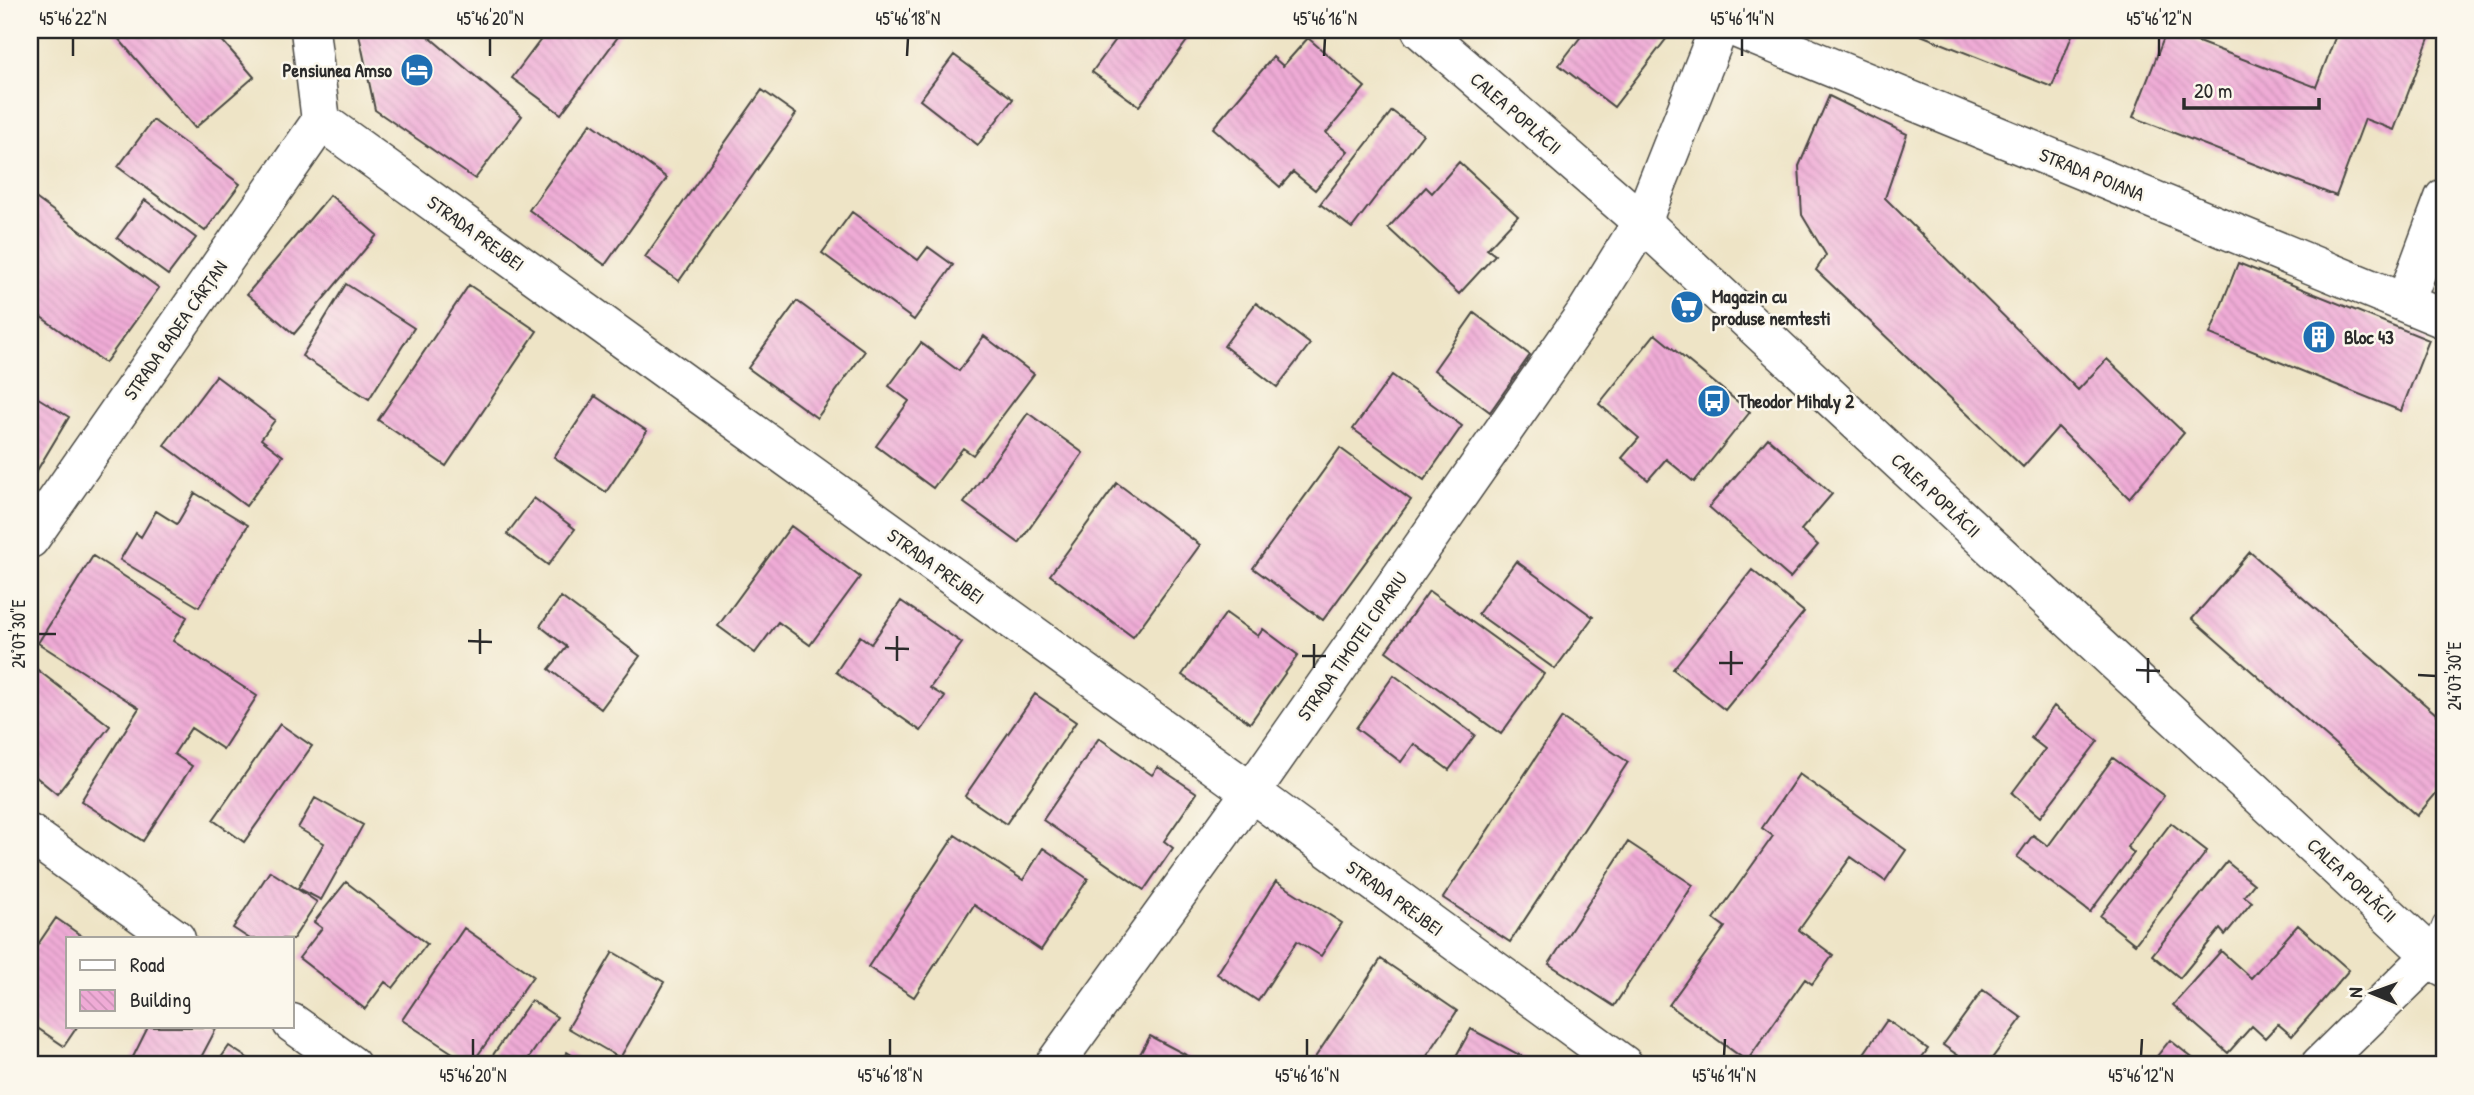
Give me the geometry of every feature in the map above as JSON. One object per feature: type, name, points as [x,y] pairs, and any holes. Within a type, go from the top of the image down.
[{"type":"street","points":[[310,30],[321,121]]},
{"type":"street","name":"CALEA POPLĂCII","points":[[1421,30],[1642,222],[2440,949]]},
{"type":"street","name":"STRADA TIMOTEI CIPARIU","points":[[1054,1065],[1251,792],[1587,311],[1642,222],[1718,30]]},
{"type":"street","name":"STRADA POIANA","points":[[1740,30],[2444,319]]},
{"type":"street","name":"STRADA BADEA CÂRȚAN","points":[[30,539],[321,121]]},
{"type":"street","name":"STRADA PREJBEI","points":[[321,121],[1251,792],[1624,1065]]},
{"type":"street","points":[[2405,303],[2444,198]]},
{"type":"street","points":[[30,834],[173,937]]},
{"type":"street","points":[[2320,1065],[2440,949]]},
{"type":"street","points":[[294,1024],[351,1065]]},
{"type":"building","points":[[111,30],[213,30],[254,77],[195,128]]},
{"type":"building","name":"Pensiunea Amso","points":[[358,30],[421,30],[522,116],[475,179],[375,110]]},
{"type":"building","points":[[548,30],[623,30],[561,114],[512,78]]},
{"type":"building","points":[[1123,30],[1195,30],[1139,106],[1092,72]]},
{"type":"building","points":[[1586,30],[1673,30],[1614,107],[1559,65]]},
{"type":"building","points":[[1908,30],[2074,30],[2052,87]]},
{"type":"building","points":[[2167,30],[2316,87],[2338,30],[2432,30],[2394,130],[2365,119],[2336,196],[2133,117]]},
{"type":"building","points":[[1308,38],[1365,87],[1326,133],[1348,151],[1315,190],[1293,172],[1280,187],[1213,128],[1273,57],[1283,66]]},
{"type":"building","points":[[954,55],[1013,99],[978,145],[920,100]]},
{"type":"building","points":[[762,90],[796,114],[679,281],[645,257]]},
{"type":"building","points":[[1829,96],[1907,134],[1885,198],[2078,390],[2107,359],[2184,433],[2129,498],[2058,427],[2023,467],[1816,270],[1826,255],[1802,215],[1799,166]]},
{"type":"building","points":[[1392,111],[1423,134],[1352,228],[1320,204]]},
{"type":"building","points":[[153,120],[240,184],[205,231],[118,167]]},
{"type":"building","points":[[591,123],[667,178],[605,265],[529,210]]},
{"type":"building","points":[[1459,162],[1518,216],[1487,249],[1495,255],[1459,294],[1388,228],[1426,187],[1432,193]]},
{"type":"building","points":[[30,194],[159,288],[105,363],[30,309],[38,298],[30,293],[30,266],[37,256],[30,251]]},
{"type":"building","points":[[330,195],[377,235],[294,334],[247,294]]},
{"type":"building","points":[[145,200],[196,238],[168,275],[117,238]]},
{"type":"building","points":[[852,212],[918,260],[928,247],[953,265],[914,320],[822,253]]},
{"type":"building","name":"Bloc 43","points":[[2238,263],[2429,340],[2401,411],[2210,334]]},
{"type":"building","points":[[346,284],[414,328],[369,399],[302,356]]},
{"type":"building","points":[[469,285],[537,331],[446,466],[378,420]]},
{"type":"building","points":[[797,301],[865,351],[817,418],[748,368]]},
{"type":"building","points":[[1256,303],[1310,344],[1277,387],[1224,346]]},
{"type":"building","points":[[1474,313],[1530,355],[1490,412],[1434,370]]},
{"type":"building","points":[[1655,334],[1750,412],[1694,482],[1666,459],[1648,480],[1622,458],[1639,438],[1599,404]]},
{"type":"building","points":[[984,336],[1034,374],[973,455],[963,448],[933,488],[876,446],[909,401],[889,386],[921,343],[959,371]]},
{"type":"building","points":[[1392,375],[1462,426],[1424,480],[1353,429]]},
{"type":"building","points":[[216,376],[275,420],[261,439],[283,456],[246,506],[164,445]]},
{"type":"building","points":[[30,393],[69,417],[36,472],[30,468]]},
{"type":"building","points":[[595,396],[647,431],[606,492],[554,457]]},
{"type":"building","points":[[1028,413],[1083,453],[1019,543],[964,503]]},
{"type":"building","points":[[1768,438],[1832,494],[1801,530],[1818,545],[1790,578],[1709,507]]},
{"type":"building","points":[[1340,448],[1411,500],[1323,620],[1253,568]]},
{"type":"building","points":[[1117,483],[1200,545],[1133,637],[1050,575]]},
{"type":"building","points":[[195,493],[248,525],[199,607],[120,560],[136,533],[141,537],[156,511],[177,524]]},
{"type":"building","points":[[534,498],[575,529],[548,565],[507,534]]},
{"type":"building","points":[[791,526],[860,577],[810,645],[778,622],[755,653],[718,626]]},
{"type":"building","points":[[2250,552],[2444,721],[2444,784],[2417,816],[2192,619]]},
{"type":"building","points":[[93,556],[187,617],[173,641],[257,696],[223,749],[191,728],[174,754],[192,766],[143,841],[81,801],[139,708],[38,643]]},
{"type":"building","points":[[1516,561],[1593,617],[1555,669],[1478,614]]},
{"type":"building","points":[[1752,570],[1804,612],[1725,710],[1673,669]]},
{"type":"building","points":[[1429,591],[1544,674],[1501,734],[1386,651]]},
{"type":"building","points":[[561,597],[640,656],[601,709],[549,669],[567,647],[540,626]]},
{"type":"building","points":[[901,601],[962,643],[930,688],[945,697],[921,731],[836,672],[860,636],[871,644]]},
{"type":"building","points":[[1226,613],[1258,636],[1263,629],[1298,655],[1250,723],[1182,675]]},
{"type":"building","points":[[30,664],[110,726],[57,794],[30,772]]},
{"type":"building","points":[[1394,675],[1475,735],[1449,770],[1414,744],[1401,762],[1356,728]]},
{"type":"building","points":[[1035,694],[1076,722],[1006,824],[965,796]]},
{"type":"building","points":[[2054,706],[2098,741],[2040,817],[2012,793],[2045,749],[2031,738]]},
{"type":"building","points":[[1562,718],[1628,762],[1510,942],[1443,898]]},
{"type":"building","points":[[280,724],[312,746],[244,842],[213,820]]},
{"type":"building","points":[[1099,738],[1152,775],[1158,767],[1197,793],[1164,841],[1173,848],[1144,890],[1043,820]]},
{"type":"building","points":[[2113,758],[2164,796],[2127,847],[2134,853],[2090,912],[2017,857],[2033,835],[2048,846]]},
{"type":"building","points":[[1799,774],[1906,850],[1885,881],[1851,857],[1799,930],[1833,955],[1812,984],[1805,979],[1747,1061],[1669,1005],[1725,927],[1714,919],[1773,836],[1762,828]]},
{"type":"building","points":[[315,798],[363,825],[321,900],[298,888],[324,843],[298,828]]},
{"type":"building","points":[[2171,823],[2207,851],[2135,944],[2100,916]]},
{"type":"building","points":[[955,835],[1023,880],[1043,848],[1088,879],[1041,950],[974,905],[914,997],[868,967]]},
{"type":"building","points":[[1628,842],[1693,885],[1614,1006],[1549,964]]},
{"type":"building","points":[[2227,862],[2254,884],[2244,896],[2252,902],[2225,935],[2220,929],[2180,978],[2152,955]]},
{"type":"building","points":[[270,871],[317,902],[294,937],[247,937],[233,928]]},
{"type":"building","points":[[1276,881],[1342,923],[1321,956],[1297,941],[1258,1001],[1217,974]]},
{"type":"building","points":[[346,882],[427,944],[393,988],[385,982],[365,1009],[299,958],[322,928],[314,922]]},
{"type":"building","points":[[56,918],[83,937],[66,937],[66,1028],[76,1028],[64,1046],[30,1023],[30,956]]},
{"type":"building","points":[[2298,925],[2349,970],[2292,1036],[2278,1024],[2265,1038],[2252,1026],[2228,1053],[2173,1005],[2221,951],[2251,978]]},
{"type":"building","points":[[464,928],[533,976],[471,1065],[402,1020]]},
{"type":"building","points":[[613,952],[664,982],[620,1058],[568,1028]]},
{"type":"building","points":[[1381,959],[1457,1011],[1421,1065],[1310,1065]]},
{"type":"building","points":[[1983,990],[2022,1018],[1987,1065],[1972,1065],[1943,1045]]},
{"type":"building","points":[[531,1000],[557,1017],[524,1065],[486,1065]]},
{"type":"building","points":[[1887,1020],[1928,1049],[1916,1065],[1856,1065]]},
{"type":"building","points":[[148,1028],[216,1029],[197,1065],[129,1065]]},
{"type":"building","points":[[1471,1029],[1538,1065],[1451,1065]]},
{"type":"building","points":[[1150,1036],[1205,1065],[1134,1065]]},
{"type":"building","points":[[2170,1040],[2201,1065],[2150,1065]]},
{"type":"building","points":[[229,1046],[258,1065],[216,1065]]},
{"type":"building","points":[[567,1052],[587,1065],[558,1065]]},
{"type":"place","name":"Pensiunea Amso","points":[[417,70]]},
{"type":"place","name":"Magazin cu produse nemtesti","points":[[1687,307]]},
{"type":"place","name":"Bloc 43","points":[[2319,337]]},
{"type":"place","name":"Theodor Mihaly 2","points":[[1714,401]]}]
